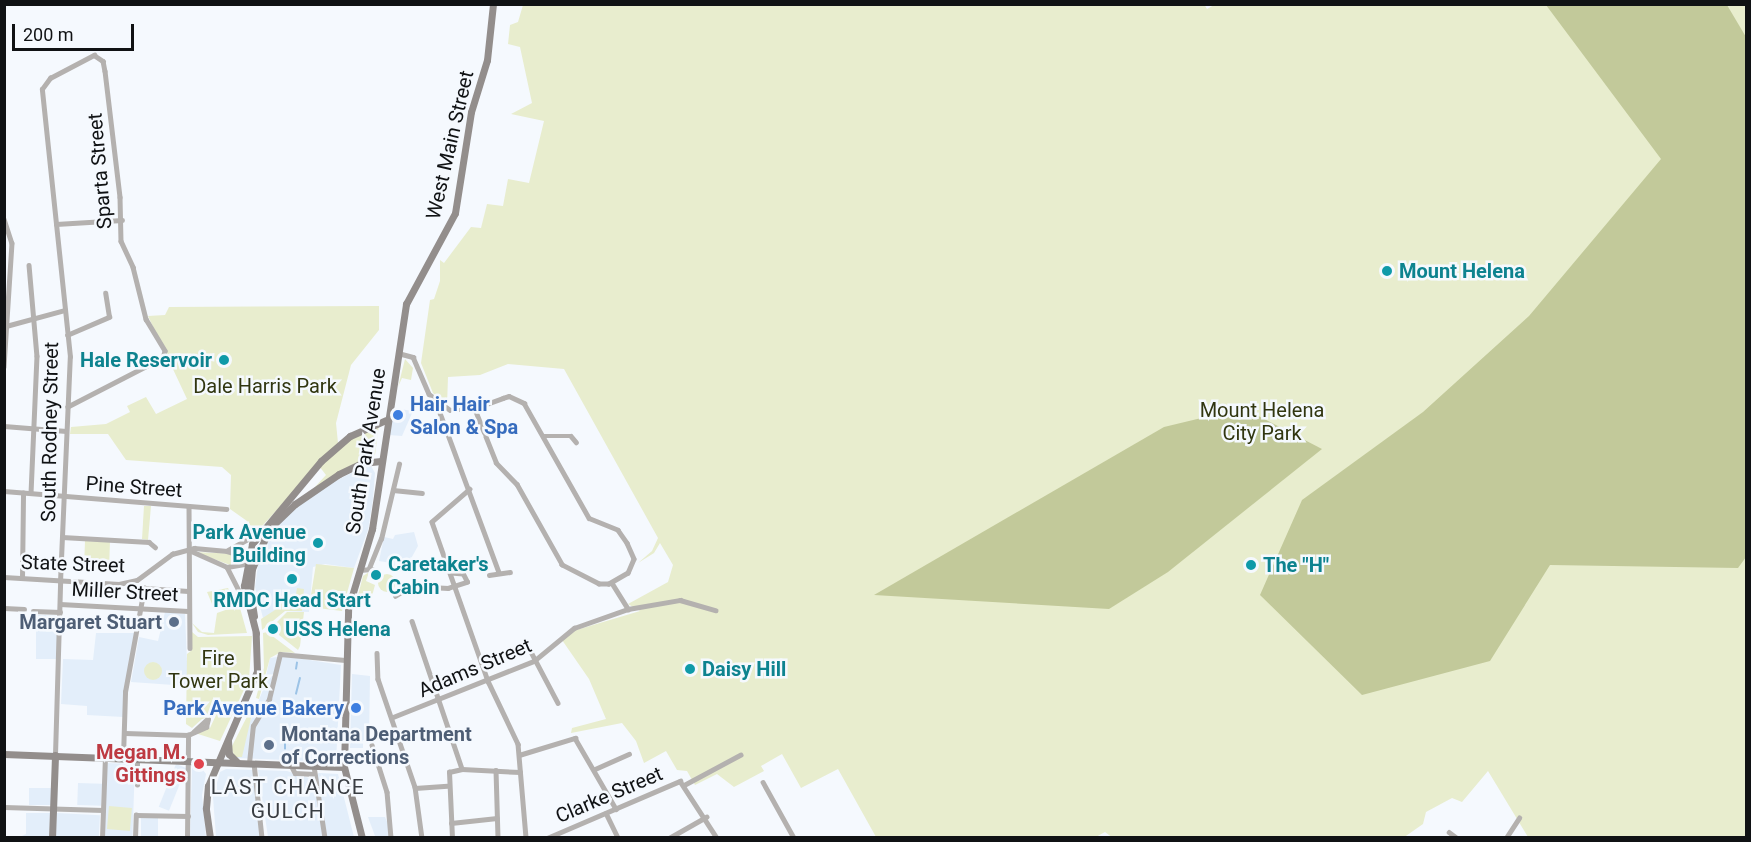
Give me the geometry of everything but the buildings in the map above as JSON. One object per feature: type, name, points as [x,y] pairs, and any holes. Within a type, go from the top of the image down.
[{"type":"street","name":"West Main Street","points":[[398,353],[411,292],[447,231],[457,207],[471,112],[487,60],[493,4]]},
{"type":"street","name":"Sparta Street","points":[[50,78],[94,55],[100,57],[122,220],[121,241],[134,267],[145,314],[162,347],[163,358],[68,407]]},
{"type":"street","name":"South Rodney Street","points":[[50,78],[42,89],[43,115],[68,335],[68,407],[55,755]]},
{"type":"street","points":[[4,219],[12,243],[4,367]]},
{"type":"street","points":[[56,224],[122,220]]},
{"type":"street","points":[[29,265],[31,320],[37,356],[31,493]]},
{"type":"street","points":[[68,335],[109,317],[105,293]]},
{"type":"street","points":[[6,326],[65,310]]},
{"type":"street","points":[[398,353],[413,357],[436,402],[499,572]]},
{"type":"street","name":"South Park Avenue","points":[[362,837],[344,767],[348,609],[372,529],[386,420],[398,353]]},
{"type":"street","points":[[436,402],[450,410],[474,408],[503,398],[518,398],[544,436],[589,518],[618,530],[630,547],[633,565],[612,583],[599,584],[562,565],[517,485],[496,463],[474,408]]},
{"type":"street","points":[[447,428],[450,410]]},
{"type":"street","points":[[227,550],[257,534],[335,448],[364,428],[386,420]]},
{"type":"street","points":[[4,426],[66,431]]},
{"type":"street","points":[[569,427],[571,436],[576,442]]},
{"type":"street","points":[[544,436],[571,436]]},
{"type":"street","points":[[209,835],[206,795],[217,762],[254,683],[255,631],[250,591],[250,562],[269,529],[295,504],[339,474],[362,463],[381,461]]},
{"type":"street","points":[[359,570],[371,569],[399,464]]},
{"type":"street","points":[[470,489],[434,518],[444,562],[452,574],[472,638],[519,755],[526,837]]},
{"type":"street","points":[[393,490],[422,493]]},
{"type":"street","name":"Pine Street","points":[[4,491],[226,509]]},
{"type":"street","points":[[22,578],[23,493]]},
{"type":"street","points":[[189,506],[190,648]]},
{"type":"street","points":[[244,600],[257,534]]},
{"type":"street","points":[[62,537],[149,542],[155,547]]},
{"type":"street","points":[[189,550],[227,550],[250,562]]},
{"type":"street","points":[[189,550],[227,567],[250,562]]},
{"type":"street","name":"State Street","points":[[4,577],[119,584],[140,578],[172,554],[189,550]]},
{"type":"street","points":[[227,567],[244,600],[255,631]]},
{"type":"street","points":[[489,575],[510,572]]},
{"type":"street","points":[[395,596],[405,588],[448,588],[467,582],[463,574],[452,574]]},
{"type":"street","points":[[612,583],[628,609]]},
{"type":"street","name":"State Street","points":[[142,608],[146,587],[188,591]]},
{"type":"street","name":"Adams Street","points":[[393,717],[441,700],[534,661],[574,628],[628,609],[680,600],[716,610]]},
{"type":"street","name":"Miller Street","points":[[60,604],[188,611]]},
{"type":"street","points":[[4,608],[24,609]]},
{"type":"street","points":[[123,757],[125,692],[142,608]]},
{"type":"street","name":"Miller Street","points":[[33,611],[60,612]]},
{"type":"street","points":[[412,621],[441,700],[462,769]]},
{"type":"street","points":[[529,648],[558,703]]},
{"type":"street","points":[[377,653],[378,667],[415,788],[422,837]]},
{"type":"street","points":[[262,837],[251,763],[253,726],[269,699],[280,654],[345,660]]},
{"type":"street","points":[[125,733],[188,735],[194,732]]},
{"type":"street","points":[[187,837],[188,735]]},
{"type":"street","points":[[519,755],[573,737],[595,769],[616,809]]},
{"type":"street","points":[[228,740],[229,754],[237,762]]},
{"type":"street","points":[[372,745],[387,792],[391,837]]},
{"type":"street","points":[[4,754],[344,767]]},
{"type":"street","points":[[595,769],[629,754]]},
{"type":"street","points":[[52,837],[55,755]]},
{"type":"street","name":"Clarke Street","points":[[547,837],[683,783],[740,755]]},
{"type":"street","points":[[102,837],[105,757]]},
{"type":"street","points":[[137,758],[137,786]]},
{"type":"street","points":[[291,765],[295,773],[314,774]]},
{"type":"street","points":[[314,766],[325,837]]},
{"type":"street","points":[[452,837],[447,786],[449,772],[462,769],[520,771]]},
{"type":"street","points":[[496,770],[498,837]]},
{"type":"street","points":[[763,782],[794,837]]},
{"type":"street","points":[[683,783],[717,837]]},
{"type":"street","points":[[415,788],[447,786]]},
{"type":"street","points":[[4,807],[103,810]]},
{"type":"street","points":[[606,813],[618,837]]},
{"type":"street","points":[[135,837],[136,815],[188,816]]},
{"type":"street","points":[[669,837],[706,817]]},
{"type":"street","points":[[451,824],[497,818]]},
{"type":"street","points":[[1506,837],[1519,818]]},
{"type":"street","points":[[1449,832],[1457,837]]},
{"type":"shaded area","points":[[393,408],[413,411],[402,436],[389,435]]},
{"type":"shaded area","points":[[370,464],[375,473],[373,499],[368,530],[354,568],[325,564],[313,567],[309,612],[285,611],[263,618],[255,587],[259,558],[268,537],[287,515],[325,486]]},
{"type":"shaded area","points":[[414,532],[418,546],[403,573],[391,563],[379,561],[384,537],[393,539],[395,535]]},
{"type":"shaded area","points":[[165,612],[185,614],[188,686],[131,682],[139,637],[158,641]]},
{"type":"shaded area","points":[[36,615],[57,615],[57,659],[36,659]]},
{"type":"shaded area","points":[[96,633],[135,633],[123,717],[87,715],[87,706],[61,704],[63,659],[93,660]]},
{"type":"shaded area","points":[[285,656],[341,665],[336,762],[235,758],[263,690],[270,658]]},
{"type":"shaded area","points":[[352,674],[370,676],[369,740],[363,740],[363,748],[350,748]]},
{"type":"shaded area","points":[[106,763],[135,764],[132,838],[103,838]]},
{"type":"shaded area","points":[[176,764],[186,768],[169,811],[159,807]]},
{"type":"shaded area","points":[[200,766],[206,774],[202,795],[206,837],[190,837],[192,768]]},
{"type":"shaded area","points":[[226,769],[253,770],[261,837],[216,837],[213,797],[220,772]]},
{"type":"shaded area","points":[[258,770],[287,771],[309,778],[319,773],[338,774],[354,837],[268,837]]},
{"type":"shaded area","points":[[78,783],[102,784],[101,806],[77,805]]},
{"type":"shaded area","points":[[29,788],[51,788],[51,805],[29,805]]},
{"type":"shaded area","points":[[26,813],[50,813],[49,837],[18,838],[26,834]]},
{"type":"shaded area","points":[[57,813],[100,815],[99,838],[56,838]]},
{"type":"shaded area","points":[[141,817],[158,817],[158,838],[141,838]]},
{"type":"shaded area","points":[[368,817],[385,817],[394,837],[375,836]]},
{"type":"green space","name":"Mount Helena City Park","points":[[1204,4],[1207,9],[1216,4],[1746,5],[1746,837],[1528,837],[1488,771],[1462,802],[1452,798],[1426,812],[1423,824],[1403,838],[1113,838],[1105,832],[1094,838],[876,837],[838,769],[801,788],[782,754],[761,766],[764,771],[734,787],[717,774],[695,785],[687,771],[677,770],[666,751],[644,763],[636,741],[622,723],[571,733],[572,728],[606,719],[589,679],[562,640],[573,631],[640,611],[628,604],[668,582],[673,565],[660,543],[654,553],[638,563],[652,551],[658,538],[564,369],[508,364],[480,375],[448,377],[447,406],[433,393],[421,363],[430,300],[434,299],[440,281],[440,260],[444,263],[471,227],[481,228],[487,204],[503,206],[508,179],[529,183],[544,121],[511,114],[532,103],[520,47],[508,44],[510,25],[518,22],[523,5]]},
{"type":"green space","points":[[1546,5],[1727,5],[1746,37],[1746,557],[1738,568],[1550,565],[1490,661],[1362,695],[1260,595],[1302,500],[1423,412],[1529,316],[1661,159]]},
{"type":"green space","name":"Dale Harris Park","points":[[379,306],[379,330],[351,365],[336,423],[338,443],[254,535],[247,521],[230,509],[231,475],[222,467],[126,460],[108,434],[70,434],[71,427],[106,424],[130,412],[127,406],[146,397],[156,414],[187,399],[148,316],[165,315],[169,307]]},
{"type":"green space","points":[[405,359],[413,368],[411,380],[402,378],[398,387]]},
{"type":"green space","points":[[1243,408],[1322,449],[1168,572],[1109,609],[874,595],[1164,427]]},
{"type":"green space","points":[[379,425],[375,455],[314,488],[326,475],[319,466],[352,438]]},
{"type":"green space","points":[[144,506],[151,506],[148,540],[142,539]]},
{"type":"green space","points":[[85,541],[110,542],[109,560],[84,559]]},
{"type":"green space","points":[[195,552],[239,554],[245,558],[244,563],[230,565]]},
{"type":"green space","points":[[316,564],[354,568],[342,611],[309,607]]},
{"type":"green space","points":[[369,572],[366,581],[375,585],[372,596],[356,603],[363,576]]},
{"type":"green space","points":[[387,574],[393,577],[396,583],[393,589],[387,592],[381,589],[378,583],[381,577]]},
{"type":"green space","points":[[228,588],[240,608],[247,633],[208,635],[198,632],[192,623],[202,632],[214,633],[217,613],[234,607],[232,598],[212,604],[207,592]]},
{"type":"green space","points":[[297,588],[304,589],[302,611],[285,611],[262,630],[261,619],[275,610],[279,599],[295,600]]},
{"type":"green space","points":[[287,612],[304,612],[298,650],[279,635],[277,622]]},
{"type":"green space","name":"Fire Tower Park","points":[[192,632],[198,637],[252,636],[249,679],[220,741],[195,733],[210,728],[216,715],[202,719],[192,728],[186,724],[187,654],[192,650]]},
{"type":"green space","points":[[267,632],[295,653],[281,652],[270,658],[259,699],[256,698],[264,668],[263,633]]},
{"type":"green space","points":[[153,662],[159,665],[162,671],[159,677],[153,680],[147,677],[144,671],[147,665]]},
{"type":"green space","points":[[255,701],[242,757],[235,757],[231,748]]},
{"type":"green space","points":[[109,806],[132,808],[130,831],[107,829]]},
{"type":"waterway","points":[[296,669],[297,663]]},
{"type":"waterway","points":[[296,694],[300,678]]},
{"type":"waterway","points":[[290,739],[291,729]]},
{"type":"waterway","points":[[285,738],[285,749]]},
{"type":"place","name":"Mount Helena","points":[[1387,271]]},
{"type":"place","name":"Hale Reservoir","points":[[224,360]]},
{"type":"place","name":"Hair Hair Salon & Spa","points":[[398,415]]},
{"type":"place","name":"Park Avenue Building","points":[[318,543]]},
{"type":"place","name":"The \"H\"","points":[[1251,565]]},
{"type":"place","name":"Caretaker's Cabin","points":[[376,575]]},
{"type":"place","name":"RMDC Head Start","points":[[292,579]]},
{"type":"place","name":"Margaret Stuart","points":[[174,622]]},
{"type":"place","name":"USS Helena","points":[[273,629]]},
{"type":"place","name":"Daisy Hill","points":[[690,669]]},
{"type":"place","name":"Park Avenue Bakery","points":[[356,708]]},
{"type":"place","name":"Montana Department of Corrections","points":[[269,745]]},
{"type":"place","name":"Megan M. Gittings","points":[[199,764]]},
{"type":"district","name":"LAST CHANCE GULCH","points":[[288,799]]}]
